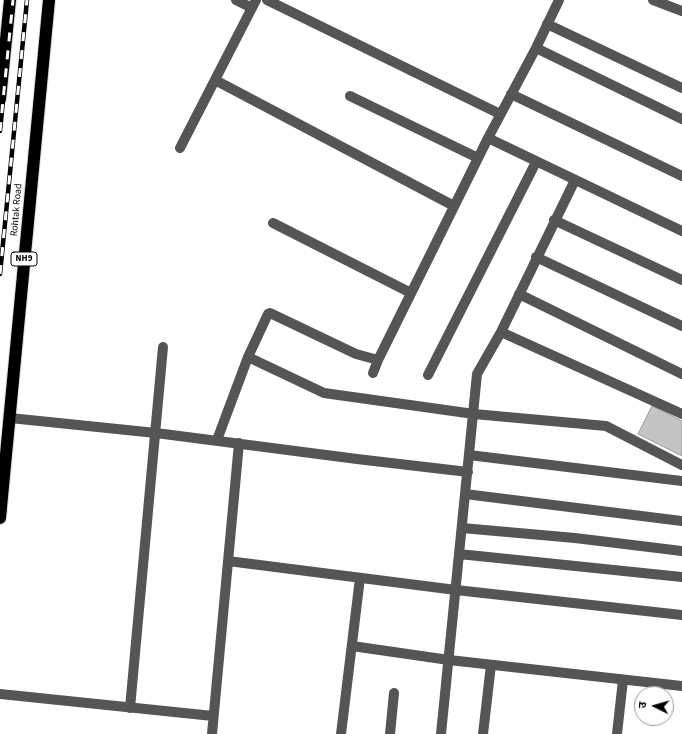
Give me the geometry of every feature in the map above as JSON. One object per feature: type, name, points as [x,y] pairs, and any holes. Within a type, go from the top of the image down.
[{"type":"highway","points":[[0,99],[10,0]]},
{"type":"highway","name":"Rohtak Road","points":[[0,518],[49,0]]},
{"type":"street","points":[[180,148],[254,4],[236,0]]},
{"type":"street","points":[[267,0],[500,114]]},
{"type":"street","points":[[373,373],[454,206],[500,114],[536,48],[559,0]]},
{"type":"street","points":[[653,0],[682,12]]},
{"type":"street","points":[[547,24],[682,88]]},
{"type":"street","points":[[536,48],[682,119]]},
{"type":"street","points":[[215,80],[454,206]]},
{"type":"street","points":[[511,94],[682,176]]},
{"type":"street","points":[[350,96],[478,158]]},
{"type":"street","points":[[488,138],[682,231]]},
{"type":"street","points":[[428,375],[536,162]]},
{"type":"street","points":[[441,734],[477,374],[501,332],[554,220],[575,180]]},
{"type":"street","points":[[554,220],[682,280]]},
{"type":"street","points":[[273,223],[411,293]]},
{"type":"street","points":[[536,257],[682,326]]},
{"type":"street","points":[[518,294],[682,374]]},
{"type":"street","points":[[217,440],[248,357],[267,315],[270,313],[356,354],[378,360]]},
{"type":"street","points":[[501,332],[682,414]]},
{"type":"street","points":[[130,708],[163,348]]},
{"type":"street","points":[[248,357],[324,393],[474,414],[606,426],[682,465]]},
{"type":"street","points":[[10,418],[217,440],[468,472]]},
{"type":"street","points":[[212,734],[239,443]]},
{"type":"street","points":[[469,455],[682,481]]},
{"type":"street","points":[[465,494],[682,522]]},
{"type":"street","points":[[462,528],[575,538],[682,551]]},
{"type":"street","points":[[459,554],[682,577]]},
{"type":"street","points":[[228,561],[456,590],[682,615]]},
{"type":"street","points":[[341,734],[360,578]]},
{"type":"street","points":[[352,646],[449,660],[682,686]]},
{"type":"street","points":[[483,734],[491,665]]},
{"type":"street","points":[[617,734],[623,680]]},
{"type":"street","points":[[0,694],[213,716]]},
{"type":"street","points":[[390,734],[394,694]]},
{"type":"building","points":[[652,406],[682,421],[682,456],[638,434]]},
{"type":"railway","points":[[0,131],[13,0]]},
{"type":"railway","points":[[0,274],[27,0]]}]
